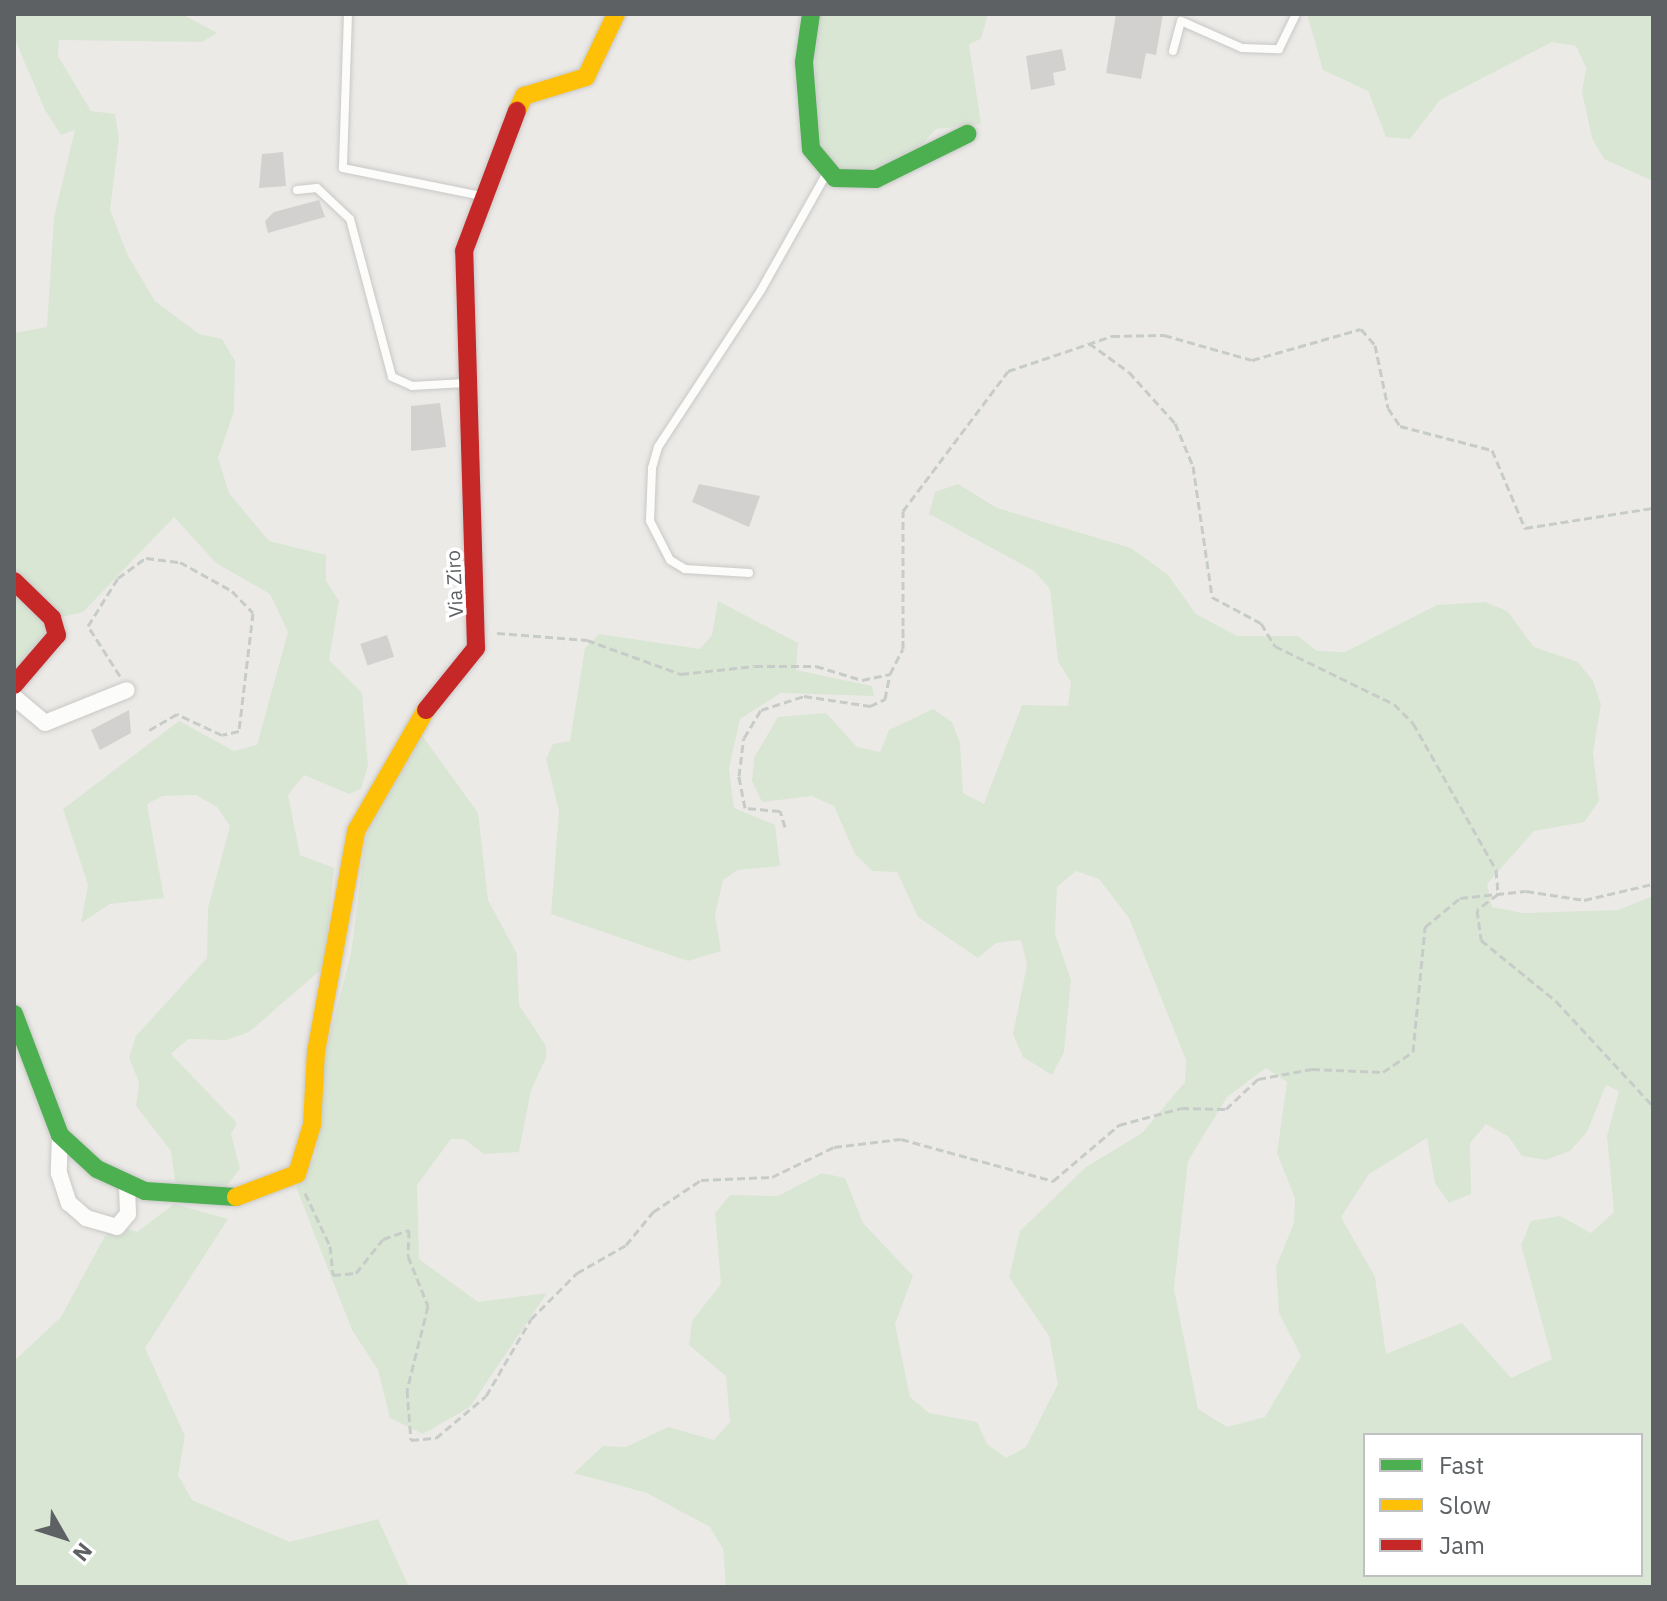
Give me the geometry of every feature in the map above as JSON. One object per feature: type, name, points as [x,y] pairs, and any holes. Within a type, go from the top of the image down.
[{"type":"street","name":"Via Ziro","points":[[297,1174],[312,1125],[316,1052],[356,831],[420,718],[468,665],[478,631],[466,383],[464,251],[479,196],[524,96],[586,77],[616,14]]},
{"type":"street","points":[[811,14],[808,131],[828,171],[860,183],[876,179],[967,134]]},
{"type":"street","points":[[14,581],[52,618],[57,635],[14,685]]},
{"type":"street","points":[[14,697],[45,723],[127,690]]},
{"type":"street","points":[[14,1014],[60,1135],[59,1173],[69,1203],[86,1218],[117,1227],[128,1214],[127,1186]]},
{"type":"street","points":[[60,1135],[127,1186],[233,1198],[297,1174]]},
{"type":"lane","points":[[348,14],[343,168],[479,196]]},
{"type":"lane","points":[[1173,51],[1181,21],[1242,48],[1279,49],[1296,14]]},
{"type":"lane","points":[[749,573],[685,569],[670,560],[650,521],[652,468],[828,171]]},
{"type":"lane","points":[[297,190],[317,188],[350,219],[392,377],[412,386],[466,383]]},
{"type":"path","points":[[785,827],[780,811],[745,808],[739,776],[744,738],[761,710],[804,696],[870,706],[885,699],[890,674],[903,649],[903,511],[1008,371],[1089,343],[1164,335],[1252,360],[1361,329],[1375,345],[1388,408],[1400,426],[1492,450],[1525,528],[1653,508]]},
{"type":"path","points":[[1089,343],[1129,372],[1175,423],[1193,466],[1212,597],[1261,623],[1275,646],[1394,704],[1413,723],[1496,870],[1498,894]]},
{"type":"path","points":[[127,690],[88,626],[131,566],[158,555],[180,562],[247,604],[254,625],[239,731],[222,735],[177,714],[146,732]]},
{"type":"path","points":[[478,631],[587,640],[681,674],[755,666],[816,666],[862,680],[890,674]]},
{"type":"path","points":[[297,1174],[330,1246],[333,1275],[356,1273],[383,1239],[409,1230],[408,1256],[428,1306],[407,1390],[411,1440],[436,1438],[486,1396],[531,1319],[577,1273],[626,1245],[653,1212],[701,1180],[772,1177],[834,1147],[901,1139],[1053,1181],[1119,1125],[1181,1108],[1226,1109],[1258,1079],[1312,1069],[1383,1072],[1413,1052],[1425,927],[1460,898],[1498,894],[1584,900],[1653,884]]},
{"type":"path","points":[[1498,894],[1477,910],[1481,940],[1556,1001],[1653,1106]]},
{"type":"green space","points":[[14,14],[182,14],[217,33],[202,42],[59,40],[58,56],[91,111],[115,114],[119,138],[110,210],[128,256],[155,301],[199,334],[222,339],[235,361],[234,411],[218,458],[229,493],[269,541],[326,555],[326,581],[339,601],[329,660],[362,693],[368,766],[361,789],[349,794],[304,775],[288,795],[300,855],[334,868],[324,967],[249,1032],[226,1040],[188,1039],[171,1054],[237,1123],[231,1134],[240,1169],[225,1188],[176,1189],[171,1151],[136,1106],[139,1082],[129,1058],[136,1036],[207,958],[208,908],[230,826],[217,807],[196,795],[162,796],[147,804],[164,898],[110,904],[81,923],[88,885],[63,809],[179,721],[234,751],[257,745],[288,632],[270,594],[216,563],[174,517],[83,612],[62,617],[14,678],[14,333],[47,327],[54,217],[75,130],[61,135],[45,110],[14,37]]},
{"type":"green space","points":[[814,14],[988,14],[981,39],[969,44],[981,124],[936,129],[905,163],[845,174],[817,145]]},
{"type":"green space","points":[[1307,14],[1653,14],[1653,181],[1604,159],[1592,138],[1582,92],[1586,68],[1576,46],[1552,42],[1440,100],[1410,139],[1386,137],[1368,91],[1323,70]]},
{"type":"green space","points":[[958,484],[997,508],[1131,548],[1168,575],[1196,614],[1237,636],[1298,636],[1317,651],[1345,652],[1437,605],[1485,602],[1507,611],[1534,647],[1578,662],[1593,681],[1601,704],[1593,753],[1599,801],[1584,822],[1534,831],[1487,884],[1492,907],[1523,913],[1618,910],[1653,896],[1653,1587],[726,1587],[723,1549],[710,1527],[647,1493],[574,1473],[603,1446],[626,1447],[668,1427],[714,1440],[730,1422],[726,1376],[689,1345],[692,1321],[721,1284],[715,1213],[730,1195],[778,1196],[822,1173],[845,1178],[863,1223],[913,1276],[895,1324],[910,1397],[929,1413],[977,1422],[987,1444],[1006,1458],[1026,1447],[1058,1384],[1049,1336],[1009,1277],[1020,1231],[1086,1167],[1142,1133],[1185,1082],[1186,1060],[1129,918],[1099,879],[1076,871],[1057,887],[1055,934],[1071,980],[1064,1052],[1052,1075],[1023,1057],[1013,1034],[1027,965],[1021,940],[996,943],[978,958],[918,917],[897,872],[872,871],[855,854],[834,806],[812,796],[762,802],[752,781],[754,758],[778,717],[826,713],[857,747],[880,752],[889,730],[933,709],[952,722],[960,743],[963,793],[984,804],[1022,705],[1068,706],[1071,682],[1058,661],[1050,589],[1034,571],[929,514],[935,492]],"holes":[[[1266,1068],[1287,1082],[1277,1153],[1295,1198],[1294,1223],[1276,1267],[1279,1313],[1301,1356],[1265,1417],[1227,1427],[1198,1409],[1174,1289],[1188,1161],[1227,1097]],[[1606,1085],[1619,1091],[1607,1136],[1614,1212],[1591,1233],[1560,1216],[1531,1221],[1521,1245],[1552,1359],[1511,1378],[1462,1323],[1386,1354],[1375,1277],[1341,1217],[1369,1174],[1427,1138],[1435,1183],[1449,1203],[1471,1194],[1470,1143],[1486,1124],[1508,1136],[1522,1156],[1546,1160],[1570,1151],[1587,1132]]]},
{"type":"green space","points":[[718,601],[798,643],[796,670],[872,686],[874,696],[781,693],[740,719],[729,769],[734,808],[775,825],[780,866],[738,870],[723,880],[715,915],[721,951],[688,961],[551,914],[559,811],[546,759],[553,744],[570,741],[585,648],[599,634],[700,649],[712,635]]},
{"type":"green space","points":[[421,734],[478,813],[488,900],[517,954],[519,1005],[546,1046],[546,1058],[531,1090],[519,1152],[484,1154],[464,1139],[451,1139],[417,1185],[419,1259],[478,1302],[547,1293],[470,1407],[423,1434],[390,1418],[378,1370],[352,1330],[296,1187],[316,1155],[324,1059],[351,953],[365,843],[376,803]]},
{"type":"green space","points":[[174,1204],[228,1219],[145,1348],[185,1436],[178,1475],[192,1500],[290,1542],[378,1519],[409,1587],[14,1587],[14,1361],[61,1317],[112,1223],[137,1232]]},
{"type":"building","points":[[1116,14],[1163,14],[1156,55],[1146,53],[1141,79],[1106,73]]},
{"type":"building","points":[[1062,49],[1066,70],[1053,73],[1055,85],[1031,90],[1026,56]]},
{"type":"building","points":[[283,152],[286,186],[259,188],[262,154]]},
{"type":"building","points":[[319,200],[325,217],[268,233],[265,221],[274,212]]},
{"type":"building","points":[[440,403],[446,447],[411,451],[411,406]]},
{"type":"building","points":[[699,484],[760,496],[749,527],[692,502]]},
{"type":"building","points":[[387,635],[394,657],[367,666],[360,644]]},
{"type":"building","points":[[129,710],[131,733],[100,750],[91,730]]},
{"type":"traffic: fast","points":[[811,14],[804,62],[811,149],[835,178],[876,179],[967,134]]},
{"type":"traffic: fast","points":[[14,1014],[60,1135],[97,1169],[145,1191],[236,1197]]},
{"type":"traffic: slow","points":[[517,111],[524,96],[586,77],[616,14]]},
{"type":"traffic: slow","points":[[236,1197],[297,1174],[312,1125],[316,1052],[356,831],[426,710]]},
{"type":"traffic: jam","points":[[426,710],[476,648],[464,251],[517,111]]},
{"type":"traffic: jam","points":[[14,581],[52,618],[57,635],[14,685]]}]
